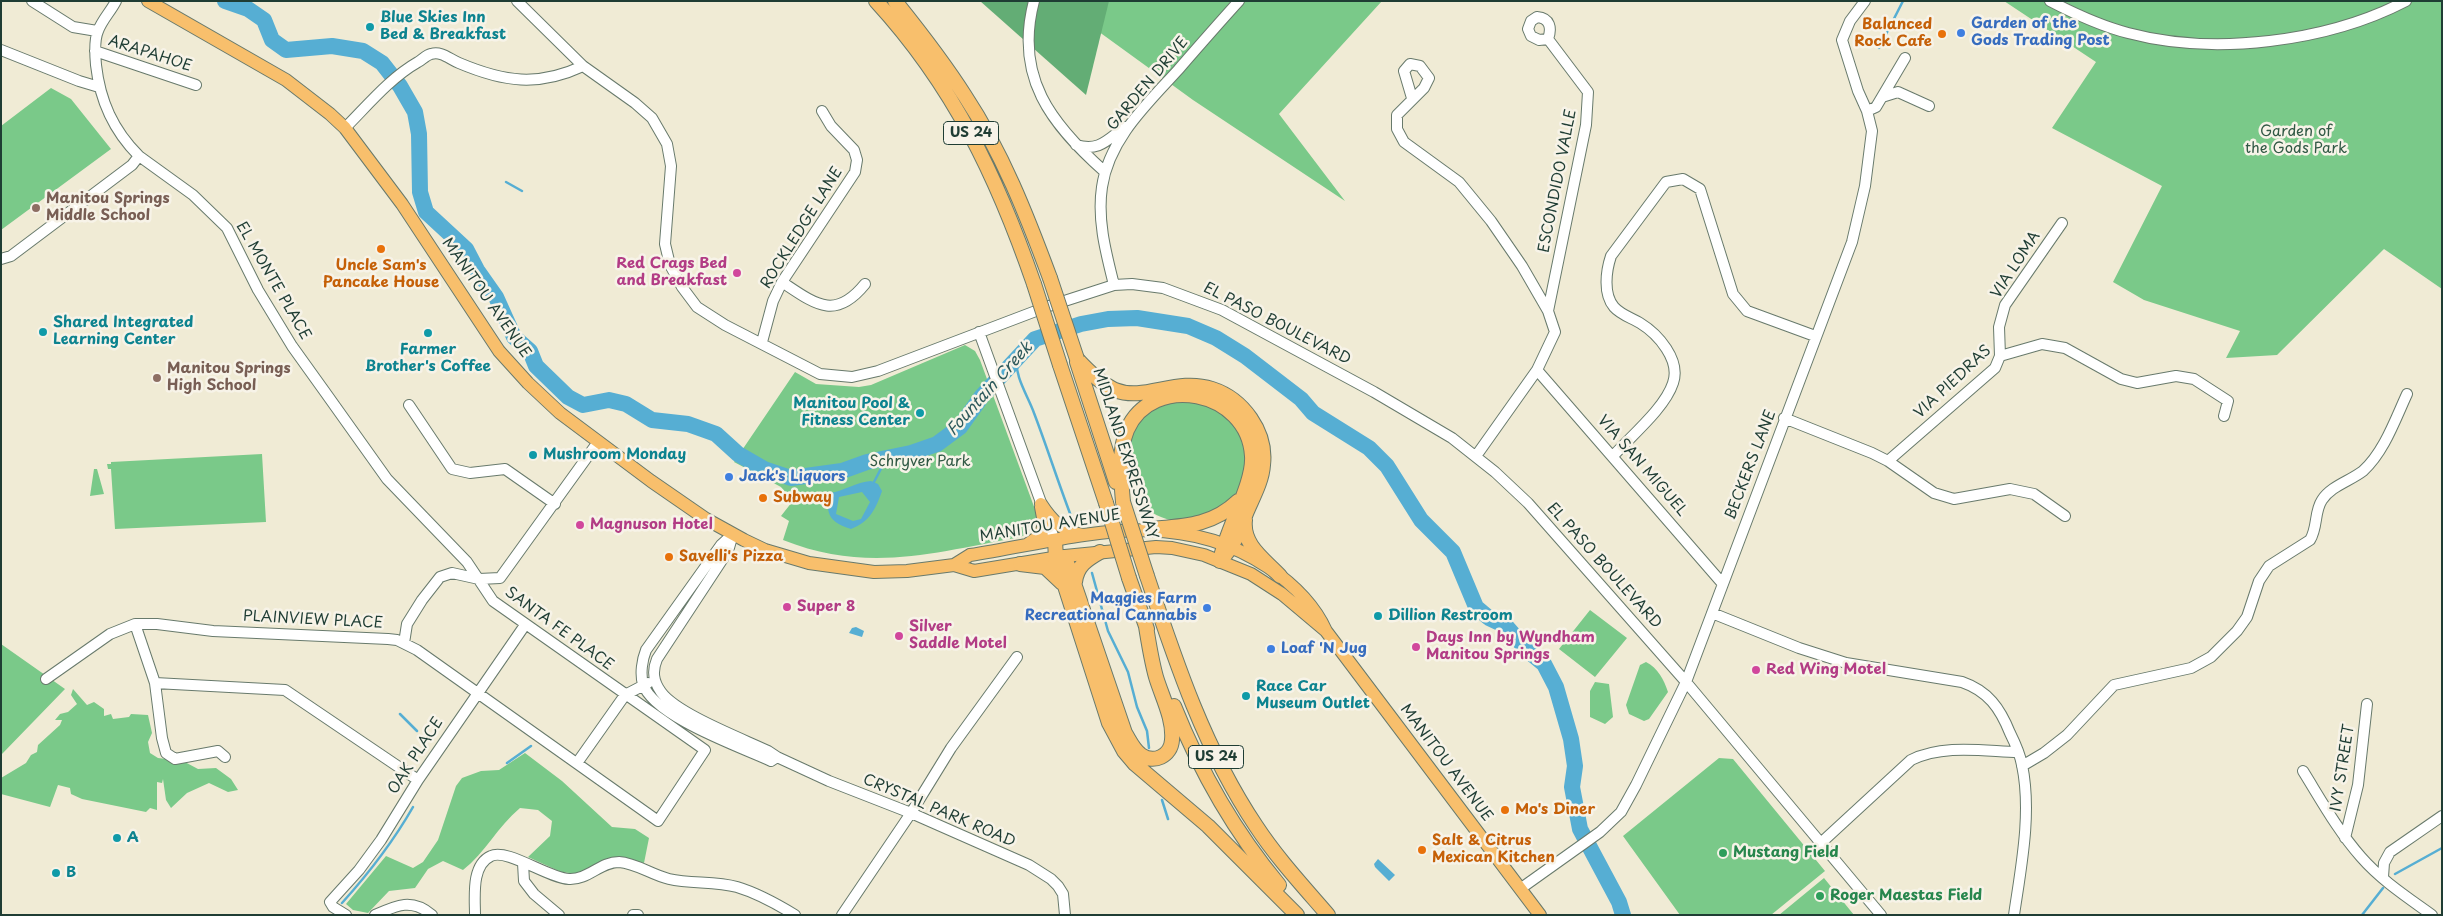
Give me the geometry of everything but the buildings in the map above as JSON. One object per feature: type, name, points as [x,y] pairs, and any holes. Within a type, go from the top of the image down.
[{"type":"highway","name":"US 24","points":[[876,1],[915,48],[967,124],[1012,221],[1129,578],[1180,720],[1211,786],[1256,858],[1304,915]]},
{"type":"highway","name":"MIDLAND EXPRESSWAY","points":[[895,1],[923,35],[966,96],[997,152],[1029,219],[1147,576],[1197,716],[1223,771],[1261,834],[1328,915]]},
{"type":"highway","points":[[1076,359],[1104,384],[1127,393],[1139,393],[1184,384],[1212,388],[1236,402],[1252,421],[1258,433],[1263,455],[1261,475],[1246,514],[1220,561]]},
{"type":"highway","points":[[1123,502],[1122,453],[1124,440],[1132,421],[1140,413],[1158,402],[1188,395],[1219,403],[1228,409],[1243,426],[1250,441],[1253,458],[1248,482],[1242,496],[1228,546]]},
{"type":"highway","points":[[1150,529],[1176,527],[1216,518],[1227,511],[1242,496]]},
{"type":"highway","points":[[1246,514],[1244,529],[1247,540],[1280,576]]},
{"type":"highway","points":[[1055,541],[1126,733],[1139,754],[1144,757],[1158,758],[1167,753],[1171,746],[1171,722],[1156,675],[1145,620]]},
{"type":"highway","points":[[1100,552],[1082,564],[1072,588],[1109,723],[1124,751],[1135,764],[1220,837],[1297,915]]},
{"type":"highway","points":[[1020,564],[1048,569],[1072,588]]},
{"type":"main road","name":"MANITOU AVENUE","points":[[148,1],[286,80],[315,100],[345,128],[404,207],[505,358],[544,399],[598,442],[681,503],[765,550],[809,563],[874,572],[907,571],[954,565],[974,570],[1060,557],[1156,547],[1172,548],[1220,561],[1267,584],[1326,631],[1540,915]]},
{"type":"main road","points":[[1041,504],[1052,520],[1059,526],[1088,535]]},
{"type":"main road","points":[[1019,547],[1041,535],[1044,523],[1041,504]]},
{"type":"main road","name":"MANITOU AVENUE","points":[[954,565],[970,555],[1123,530],[1150,529],[1194,535],[1228,546],[1280,576],[1319,614],[1326,631]]},
{"type":"street","points":[[32,1],[73,27],[98,31]]},
{"type":"street","name":"EL MONTE PLACE","points":[[116,1],[98,31],[95,51],[99,87],[104,106],[117,128],[140,156],[193,195],[227,228],[258,290],[292,346],[325,392]]},
{"type":"street","name":"EL PASO BOULEVARD","points":[[517,1],[583,66],[635,103],[652,118],[667,144],[671,185],[666,220],[666,244],[670,265],[682,288],[697,307],[725,325],[762,342],[820,374],[852,377],[878,371],[979,332],[1114,285],[1135,284],[1163,288],[1222,310],[1422,419],[1476,456],[1528,503],[1686,682],[1822,842],[1881,915]]},
{"type":"street","points":[[1034,1],[1028,21],[1027,40],[1030,71],[1054,117],[1075,144],[1105,172]]},
{"type":"street","name":"GARDEN DRIVE","points":[[1114,285],[1102,230],[1101,188],[1115,147],[1132,122],[1239,1]]},
{"type":"street","name":"BECKERS LANE","points":[[1520,889],[1600,832],[1621,812],[1686,682],[1852,242],[1858,221],[1872,131],[1867,111],[1858,91],[1842,40],[1850,21],[1866,1]]},
{"type":"street","points":[[2050,1],[2097,23],[2128,33],[2181,42],[2226,44],[2301,36],[2342,27],[2406,1]]},
{"type":"street","name":"ESCONDIDO VALLE","points":[[1548,39],[1588,92],[1586,125],[1548,311]]},
{"type":"street","points":[[1,50],[99,87]]},
{"type":"street","name":"ARAPAHOE","points":[[95,51],[196,85]]},
{"type":"street","points":[[345,128],[402,71],[430,54],[442,53],[458,62],[503,79],[532,80],[564,76],[583,66]]},
{"type":"street","points":[[1867,111],[1876,107],[1905,58]]},
{"type":"street","points":[[1882,97],[1898,92],[1929,106]]},
{"type":"street","points":[[1412,98],[1397,115],[1397,129],[1404,142],[1460,182],[1491,221],[1522,266],[1548,311],[1554,332],[1537,370],[1476,456]]},
{"type":"street","name":"ROCKLEDGE LANE","points":[[762,342],[773,301],[782,282],[855,172],[857,160],[854,150],[831,126],[822,111]]},
{"type":"street","points":[[1075,144],[1088,148],[1099,145],[1132,122]]},
{"type":"street","points":[[1,259],[11,256],[132,165],[140,156]]},
{"type":"street","points":[[1613,456],[1653,413],[1668,394],[1674,382],[1674,367],[1663,344],[1643,324],[1614,307],[1607,286],[1608,265],[1611,256],[1666,182],[1682,179],[1700,189],[1732,294],[1747,311],[1816,336]]},
{"type":"street","name":"VIA LOMA","points":[[2000,356],[1999,327],[2005,305],[2062,223]]},
{"type":"street","points":[[782,282],[822,306],[840,305],[858,294],[865,284]]},
{"type":"street","points":[[979,332],[1055,541]]},
{"type":"street","name":"VIA PIEDRAS","points":[[1888,461],[1995,368],[2000,356],[2042,344],[2065,348],[2121,379],[2137,383],[2176,376],[2194,379],[2228,401],[2224,416]]},
{"type":"street","name":"VIA SAN MIGUEL","points":[[1537,370],[1722,583]]},
{"type":"street","name":"SANTA FE PLACE","points":[[325,392],[387,479],[467,562],[493,601],[705,750],[658,821]]},
{"type":"street","points":[[2022,766],[2044,753],[2066,736],[2114,685],[2198,665],[2223,647],[2247,617],[2262,575],[2269,566],[2310,540],[2314,533],[2316,512],[2322,500],[2332,490],[2353,478],[2370,463],[2389,434],[2407,394]]},
{"type":"street","points":[[409,404],[452,469],[470,473],[505,469],[555,504]]},
{"type":"street","points":[[1784,418],[1853,444],[1888,461],[1934,493],[1954,498],[2010,489],[2034,494],[2065,516]]},
{"type":"street","points":[[404,643],[408,624],[436,580],[445,574],[479,579],[500,578],[598,442]]},
{"type":"street","points":[[577,762],[625,695],[643,684],[655,680],[654,666],[660,652],[728,551],[734,534]]},
{"type":"street","points":[[643,684],[643,660],[649,646],[721,546],[734,534]]},
{"type":"street","points":[[1712,613],[1799,648],[1846,663],[1962,682],[1985,693],[1997,706],[2018,752],[2022,766],[2025,791],[2025,821],[2014,915]]},
{"type":"street","points":[[135,624],[155,683],[162,738],[166,752],[175,759],[218,750],[225,757]]},
{"type":"street","name":"PLAINVIEW PLACE","points":[[46,679],[110,634],[135,624],[157,624],[213,631],[381,638],[404,643],[577,762],[658,821]]},
{"type":"street","name":"OAK PLACE","points":[[346,915],[333,908],[330,902],[359,870],[381,840],[418,780],[525,625]]},
{"type":"street","points":[[842,915],[911,813],[951,748],[1017,657]]},
{"type":"street","name":"CRYSTAL PARK ROAD","points":[[655,680],[666,698],[688,712],[777,757],[829,781],[911,813],[1042,873],[1058,886],[1063,894],[1065,915]]},
{"type":"street","points":[[155,683],[285,690],[418,780]]},
{"type":"street","name":"CRYSTAL PARK ROAD","points":[[643,684],[655,701],[676,717],[771,761],[777,757]]},
{"type":"street","name":"IVY STREET","points":[[2346,838],[2358,785],[2367,704]]},
{"type":"street","points":[[1822,842],[1911,760],[1923,754],[1946,750],[2018,752]]},
{"type":"street","points":[[2303,771],[2346,838],[2361,857],[2394,888],[2432,915]]},
{"type":"street","points":[[2383,877],[2384,863],[2390,852],[2442,816]]},
{"type":"street","points":[[475,915],[477,879],[480,867],[486,860],[497,854],[505,854],[523,863],[568,879],[582,878],[605,866],[619,862],[668,879],[736,887],[778,905],[795,915]]},
{"type":"street","points":[[523,863],[524,882],[534,894],[559,915]]},
{"type":"street","points":[[376,915],[408,903],[416,905],[432,915]]},
{"type":"green space","points":[[980,1],[1109,1],[1086,95]]},
{"type":"green space","points":[[1063,1],[1382,1],[1279,114],[1345,201],[1193,100],[1062,5]]},
{"type":"green space","name":"Garden of the Gods Park","points":[[2004,1],[2442,1],[2442,289],[2384,249],[2277,355],[2226,358],[2240,331],[2144,300],[2113,282],[2162,186],[2052,128],[2096,62]]},
{"type":"green space","name":"Manitou Springs Middle School","points":[[51,88],[71,99],[111,149],[1,230],[1,126]]},
{"type":"green space","name":"Schryver Park","points":[[965,345],[975,351],[980,360],[1036,512],[1034,524],[1030,530],[1021,537],[931,554],[902,557],[844,556],[814,550],[783,540],[789,521],[781,516],[792,502],[781,487],[734,462],[795,372],[816,384],[859,387],[871,385]]},
{"type":"green space","points":[[1185,400],[1197,401],[1208,405],[1219,410],[1228,418],[1236,427],[1241,438],[1245,449],[1245,473],[1241,484],[1236,495],[1228,504],[1219,512],[1208,517],[1197,521],[1185,522],[1173,521],[1162,517],[1151,512],[1142,504],[1134,495],[1129,484],[1125,473],[1124,461],[1125,449],[1129,438],[1134,427],[1142,418],[1151,410],[1162,405],[1173,401]]},
{"type":"green space","points":[[262,454],[266,522],[115,529],[111,469],[108,469],[107,464],[111,464],[111,462]]},
{"type":"green space","points":[[94,469],[97,469],[104,494],[90,496]]},
{"type":"green space","points":[[1590,610],[1627,638],[1595,677],[1559,649]]},
{"type":"green space","points":[[1,644],[65,689],[1,755]]},
{"type":"green space","points":[[1646,662],[1660,675],[1668,692],[1649,719],[1644,721],[1629,714],[1626,705],[1640,665]]},
{"type":"green space","points":[[1595,682],[1609,684],[1613,717],[1605,724],[1590,717],[1590,691]]},
{"type":"green space","points":[[73,689],[87,705],[94,702],[104,709],[104,716],[111,714],[113,719],[129,717],[131,714],[148,715],[152,733],[148,742],[150,753],[158,758],[183,761],[198,769],[216,768],[231,779],[238,790],[228,792],[209,783],[187,793],[171,808],[166,800],[163,779],[162,783],[157,782],[157,810],[150,808],[146,812],[82,799],[71,794],[70,788],[58,785],[50,807],[1,794],[1,778],[26,763],[31,755],[37,752],[38,745],[60,725],[62,720],[55,720],[60,714],[68,712],[77,704],[71,695]]},
{"type":"green space","points":[[525,753],[562,781],[612,827],[635,829],[649,838],[644,863],[625,858],[578,874],[561,872],[528,857],[550,836],[552,821],[538,810],[520,808],[478,856],[463,870],[443,861],[428,869],[415,888],[389,891],[368,913],[353,910],[346,904],[386,856],[413,868],[423,862],[438,840],[456,786],[462,778],[481,771],[499,770]]},
{"type":"green space","name":"Mustang Field","points":[[1719,758],[1733,759],[1825,871],[1771,915],[1680,915],[1623,836]]},
{"type":"green space","name":"Roger Maestas Field","points":[[1824,878],[1854,915],[1779,915]]},
{"type":"water","points":[[871,481],[878,484],[882,491],[871,514],[858,526],[851,529],[838,524],[829,512],[828,500],[830,493]],"holes":[[[862,492],[870,502],[861,519],[853,521],[836,514],[839,497]]]},
{"type":"water","points":[[856,627],[864,631],[862,637],[849,633],[852,628]]},
{"type":"water","points":[[1378,859],[1395,875],[1389,881],[1375,867],[1374,864]]},
{"type":"waterway","name":"Fountain Creek","points":[[225,1],[248,9],[264,20],[272,40],[286,50],[332,46],[363,51],[382,63],[400,86],[415,112],[419,134],[420,192],[426,212],[466,249],[477,270],[496,297],[514,337],[530,351],[536,366],[568,397],[583,405],[609,400],[626,404],[652,420],[688,424],[716,434],[738,454],[764,469],[791,478],[842,471],[867,462],[911,453],[937,444],[960,427],[982,396],[1035,339],[1081,324],[1108,319],[1137,318],[1188,326],[1216,338],[1245,356],[1301,399],[1313,413],[1369,448],[1387,466],[1421,520],[1453,552],[1476,607],[1489,618],[1506,626],[1527,650],[1544,664],[1556,687],[1571,739],[1575,766],[1572,787],[1580,829],[1619,902],[1623,915]]},
{"type":"waterway","points":[[1879,48],[1903,1]]},
{"type":"waterway","points":[[506,182],[522,191]]},
{"type":"waterway","points":[[1017,358],[1019,379],[1034,413],[1071,516]]},
{"type":"waterway","points":[[874,482],[886,459]]},
{"type":"waterway","points":[[1092,573],[1108,631],[1128,672],[1137,707],[1147,731],[1149,748]]},
{"type":"waterway","points":[[400,714],[417,731]]},
{"type":"waterway","points":[[507,763],[531,746]]},
{"type":"waterway","points":[[1162,800],[1168,819]]},
{"type":"waterway","points":[[342,903],[380,857],[413,807]]},
{"type":"waterway","points":[[2395,874],[2442,848]]},
{"type":"waterway","points":[[2362,915],[2383,888]]},
{"type":"place","name":"Blue Skies Inn Bed & Breakfast","points":[[370,27]]},
{"type":"place","name":"Garden of the Gods Trading Post","points":[[1961,33]]},
{"type":"place","name":"Balanced Rock Cafe","points":[[1942,34]]},
{"type":"place","name":"Manitou Springs Middle School","points":[[36,208]]},
{"type":"place","name":"Uncle Sam's Pancake House","points":[[381,249]]},
{"type":"place","name":"Red Crags Bed and Breakfast","points":[[737,273]]},
{"type":"place","name":"Shared Integrated Learning Center","points":[[43,332]]},
{"type":"place","name":"Farmer Brother's Coffee","points":[[428,333]]},
{"type":"place","name":"Manitou Springs High School","points":[[157,378]]},
{"type":"place","name":"Manitou Pool & Fitness Center","points":[[920,413]]},
{"type":"place","name":"Mushroom Monday","points":[[533,455]]},
{"type":"place","name":"Jack's Liquors","points":[[729,477]]},
{"type":"place","name":"Subway","points":[[763,498]]},
{"type":"place","name":"Magnuson Hotel","points":[[580,525]]},
{"type":"place","name":"Savelli's Pizza","points":[[669,557]]},
{"type":"place","name":"Super 8","points":[[787,607]]},
{"type":"place","name":"Maggies Farm Recreational Cannabis","points":[[1207,608]]},
{"type":"place","name":"Dillion Restroom","points":[[1378,616]]},
{"type":"place","name":"Silver Saddle Motel","points":[[899,636]]},
{"type":"place","name":"Days Inn by Wyndham Manitou Springs","points":[[1416,647]]},
{"type":"place","name":"Loaf 'N Jug","points":[[1271,649]]},
{"type":"place","name":"Red Wing Motel","points":[[1756,670]]},
{"type":"place","name":"Race Car Museum Outlet","points":[[1246,696]]},
{"type":"place","name":"Mo's Diner","points":[[1505,810]]},
{"type":"place","name":"A","points":[[117,838]]},
{"type":"place","name":"Salt & Citrus Mexican Kitchen","points":[[1422,850]]},
{"type":"place","name":"Mustang Field","points":[[1723,853]]},
{"type":"place","name":"B","points":[[56,873]]},
{"type":"place","name":"Roger Maestas Field","points":[[1820,896]]}]
